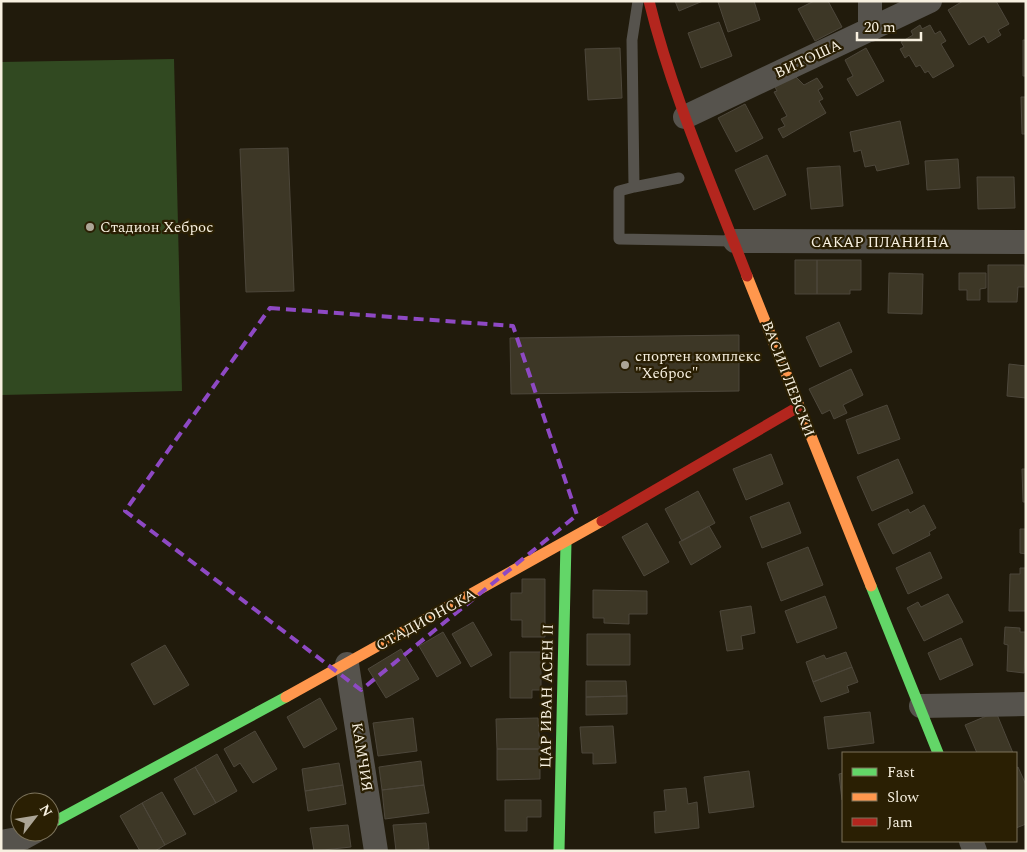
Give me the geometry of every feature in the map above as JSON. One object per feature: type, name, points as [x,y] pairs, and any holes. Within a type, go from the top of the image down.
[{"type":"street","name":"ВАСИЛ ЛЕВСКИ","points":[[649,1],[656,30],[685,117],[735,241],[798,407],[921,706],[938,752]]},
{"type":"street","points":[[870,1],[870,30]]},
{"type":"street","name":"ВИТОША","points":[[685,117],[930,1]]},
{"type":"street","name":"САКАР ПЛАНИНА","points":[[735,241],[1026,242]]},
{"type":"street","name":"СТАДИОНСКА","points":[[60,819],[348,664],[566,542],[798,407]]},
{"type":"street","name":"ЦАР ИВАН АСЕН II","points":[[558,851],[566,542]]},
{"type":"street","name":"КАМЧИЯ","points":[[348,664],[376,851]]},
{"type":"street","points":[[921,706],[1026,704]]},
{"type":"lane","points":[[634,187],[632,40],[638,1]]},
{"type":"lane","points":[[679,178],[619,191],[619,239],[735,241]]},
{"type":"highlighted area","points":[[270,308],[513,326],[577,515],[361,690],[125,511]]},
{"type":"green space","name":"Стадион Хеброс","points":[[174,59],[182,391],[1,395],[1,62]]},
{"type":"building","points":[[675,1],[703,1],[679,11]]},
{"type":"building","points":[[754,1],[760,20],[728,32],[718,2]]},
{"type":"building","points":[[814,1],[828,1],[842,27],[815,41],[798,9]]},
{"type":"building","points":[[963,1],[996,1],[1009,24],[998,30],[1001,35],[988,43],[984,36],[969,45],[948,10]]},
{"type":"building","points":[[719,22],[732,56],[701,68],[688,33]]},
{"type":"building","points":[[920,25],[922,29],[930,25],[935,34],[940,31],[946,41],[941,44],[954,66],[933,78],[928,71],[925,73],[920,65],[916,67],[909,55],[905,58],[900,49],[904,47],[901,42],[913,35],[911,31]]},
{"type":"building","points":[[1023,40],[1026,40],[1026,76],[1023,76]]},
{"type":"building","points":[[620,48],[622,98],[588,100],[585,49]]},
{"type":"building","points":[[866,48],[884,81],[857,96],[847,79],[853,76],[845,60]]},
{"type":"building","points":[[795,76],[804,85],[817,78],[823,87],[818,90],[823,99],[819,101],[826,113],[783,138],[778,129],[785,126],[781,119],[787,116],[774,92],[777,91],[775,87]]},
{"type":"building","points":[[1021,97],[1026,97],[1026,134],[1022,134]]},
{"type":"building","points":[[745,104],[763,138],[736,152],[718,118]]},
{"type":"building","points":[[900,121],[909,164],[877,171],[875,165],[865,167],[861,150],[854,152],[850,132]]},
{"type":"building","points":[[288,148],[294,291],[246,292],[240,149]]},
{"type":"building","points":[[767,155],[786,195],[754,210],[735,170]]},
{"type":"building","points":[[958,159],[960,188],[927,190],[925,161]]},
{"type":"building","points":[[840,166],[843,206],[811,209],[807,168]]},
{"type":"building","points":[[977,177],[1014,177],[1015,208],[978,209]]},
{"type":"building","points":[[795,260],[817,260],[817,294],[795,294]]},
{"type":"building","points":[[817,260],[861,260],[861,290],[850,290],[850,294],[817,294]]},
{"type":"building","points":[[988,265],[1024,265],[1025,287],[1018,287],[1017,302],[988,302]]},
{"type":"building","points":[[889,273],[923,274],[922,314],[888,313]]},
{"type":"building","points":[[959,273],[986,273],[986,288],[980,289],[980,300],[967,300],[967,290],[959,290]]},
{"type":"building","points":[[839,322],[852,352],[820,367],[806,337]]},
{"type":"building","name":"спортен комплекс \"Хеброс\"","points":[[739,335],[739,391],[511,394],[510,338]]},
{"type":"building","points":[[1009,364],[1026,366],[1026,398],[1007,396]]},
{"type":"building","points":[[851,369],[863,395],[843,405],[847,413],[834,419],[830,410],[822,414],[809,389]]},
{"type":"building","points":[[887,405],[900,439],[858,454],[846,420]]},
{"type":"building","points":[[771,454],[783,484],[746,500],[733,469]]},
{"type":"building","points":[[898,459],[913,493],[872,511],[857,477]]},
{"type":"building","points":[[1022,469],[1026,469],[1026,502],[1023,502]]},
{"type":"building","points":[[698,491],[715,523],[682,541],[665,509]]},
{"type":"building","points":[[789,502],[801,533],[762,548],[750,517]]},
{"type":"building","points":[[924,505],[936,528],[929,532],[930,535],[893,554],[878,524],[908,509],[910,513]]},
{"type":"building","points":[[647,523],[669,562],[644,576],[622,537]]},
{"type":"building","points":[[709,526],[721,547],[691,565],[679,542]]},
{"type":"building","points":[[1020,529],[1026,529],[1026,554],[1020,553]]},
{"type":"building","points":[[808,547],[823,585],[781,601],[767,563]]},
{"type":"building","points":[[930,552],[942,578],[908,594],[896,568]]},
{"type":"building","points":[[1020,568],[1026,568],[1026,611],[1009,611],[1010,574],[1020,574]]},
{"type":"building","points":[[522,579],[545,579],[545,637],[522,637],[522,620],[511,620],[511,593],[522,593]]},
{"type":"building","points":[[593,590],[647,591],[647,614],[629,614],[629,624],[604,623],[604,618],[593,618]]},
{"type":"building","points":[[948,594],[963,622],[924,641],[907,608],[918,602],[921,607]]},
{"type":"building","points":[[825,596],[837,628],[797,643],[785,611]]},
{"type":"building","points":[[751,606],[755,633],[741,636],[743,649],[727,651],[720,611]]},
{"type":"building","points":[[473,622],[492,655],[471,667],[452,634]]},
{"type":"building","points":[[1005,627],[1020,628],[1020,632],[1026,632],[1024,673],[1007,671],[1008,645],[1004,644]]},
{"type":"building","points":[[443,632],[461,663],[437,677],[419,646]]},
{"type":"building","points":[[587,634],[630,634],[630,665],[587,665]]},
{"type":"building","points":[[961,638],[973,665],[940,680],[928,653]]},
{"type":"building","points":[[165,645],[189,685],[154,705],[131,664]]},
{"type":"building","points":[[401,649],[419,679],[386,698],[368,669]]},
{"type":"building","points":[[510,652],[541,652],[541,690],[532,690],[532,698],[510,698]]},
{"type":"building","points":[[846,652],[852,667],[813,682],[806,662],[824,655],[826,659]]},
{"type":"building","points":[[852,667],[858,682],[847,686],[849,692],[821,702],[813,682]]},
{"type":"building","points":[[586,681],[626,681],[627,696],[586,697]]},
{"type":"building","points":[[627,696],[627,714],[586,715],[586,697]]},
{"type":"building","points":[[320,698],[337,729],[304,748],[287,717]]},
{"type":"building","points":[[870,712],[874,743],[828,749],[824,717]]},
{"type":"building","points":[[996,712],[1013,752],[977,752],[965,725]]},
{"type":"building","points":[[413,718],[417,751],[378,756],[373,723]]},
{"type":"building","points":[[538,718],[540,749],[497,749],[496,719]]},
{"type":"building","points":[[613,726],[616,763],[593,764],[593,753],[582,753],[580,727]]},
{"type":"building","points":[[255,731],[277,769],[253,783],[240,763],[234,767],[224,749]]},
{"type":"building","points":[[497,749],[540,749],[540,779],[497,780]]},
{"type":"building","points":[[217,754],[237,791],[216,803],[195,767]]},
{"type":"building","points":[[421,761],[424,785],[382,790],[379,767]]},
{"type":"building","points":[[339,763],[343,785],[305,791],[302,769]]},
{"type":"building","points":[[195,767],[216,803],[194,815],[174,779]]},
{"type":"building","points":[[1017,768],[1026,785],[1026,824],[1017,828]]},
{"type":"building","points":[[749,771],[754,807],[709,813],[704,777]]},
{"type":"building","points":[[842,773],[842,800],[839,774]]},
{"type":"building","points":[[343,785],[346,804],[308,811],[305,791]]},
{"type":"building","points":[[424,785],[429,813],[385,819],[382,790]]},
{"type":"building","points":[[686,788],[688,804],[697,802],[699,828],[655,833],[654,812],[666,811],[664,790]]},
{"type":"building","points":[[162,792],[186,834],[165,845],[142,803]]},
{"type":"building","points":[[505,800],[541,800],[541,817],[527,817],[527,831],[505,831]]},
{"type":"building","points":[[142,803],[165,845],[155,851],[140,851],[120,816]]},
{"type":"building","points":[[426,823],[429,849],[396,851],[393,825]]},
{"type":"building","points":[[348,825],[351,847],[314,851],[310,828]]},
{"type":"traffic: fast","points":[[559,851],[566,542]]},
{"type":"traffic: fast","points":[[871,586],[938,752]]},
{"type":"traffic: fast","points":[[60,819],[286,697]]},
{"type":"traffic: slow","points":[[747,276],[871,586]]},
{"type":"traffic: slow","points":[[286,697],[602,521]]},
{"type":"traffic: jam","points":[[649,1],[658,36],[681,105],[747,276]]},
{"type":"traffic: jam","points":[[602,521],[798,407]]},
{"type":"place","name":"Стадион Хеброс","points":[[90,227]]},
{"type":"place","name":"спортен комплекс \"Хеброс\"","points":[[625,365]]}]
